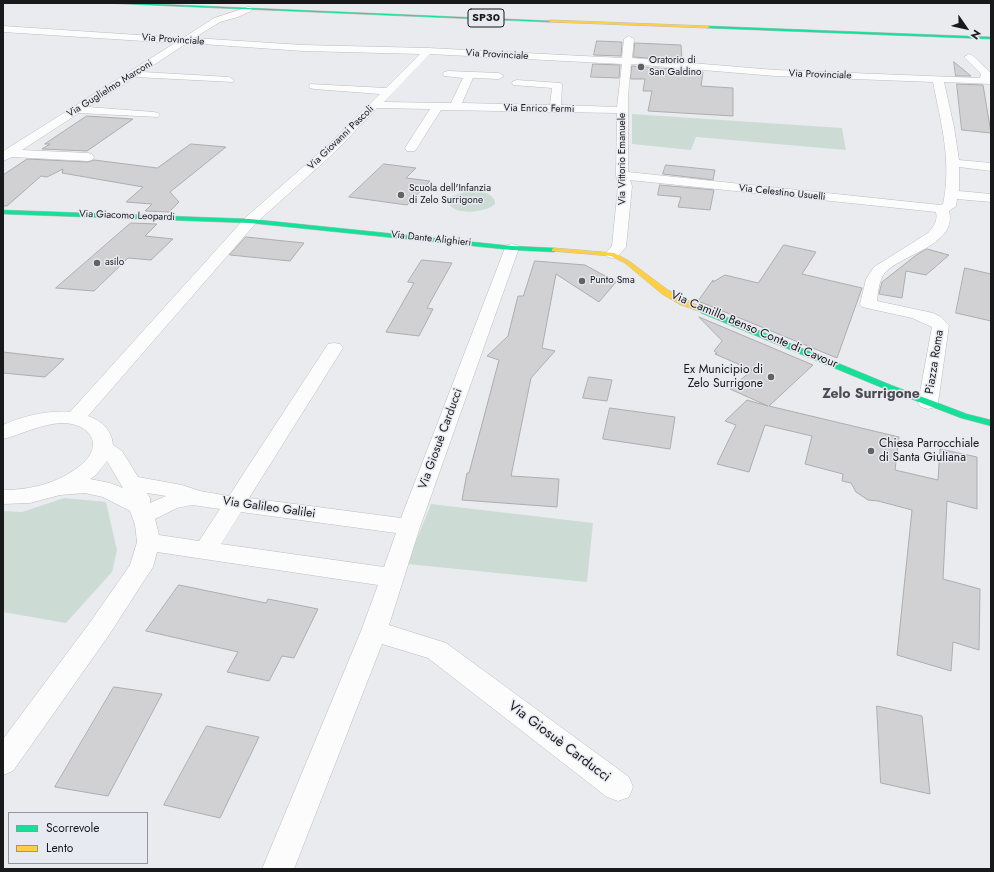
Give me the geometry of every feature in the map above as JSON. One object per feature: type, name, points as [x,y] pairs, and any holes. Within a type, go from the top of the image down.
[{"type":"main road","name":"SP30","points":[[104,3],[991,38]]},
{"type":"main road","name":"Via Giacomo Leopardi","points":[[3,212],[250,221]]},
{"type":"main road","name":"Via Dante Alighieri","points":[[250,221],[512,248],[612,254]]},
{"type":"main road","name":"Via Camillo Benso Conte di Cavour","points":[[612,254],[627,262],[665,292],[684,303],[858,375]]},
{"type":"main road","name":"Piazza Roma","points":[[858,375],[928,403],[991,423]]},
{"type":"street","name":"Via Guglielmo Marconi","points":[[217,20],[219,14],[225,8]]},
{"type":"street","name":"Via Guglielmo Marconi","points":[[6,155],[217,20],[235,15],[248,9]]},
{"type":"street","points":[[619,23],[622,31],[629,39],[645,24]]},
{"type":"street","name":"Via Provinciale","points":[[3,30],[303,48],[428,51],[627,61],[775,73],[986,81]]},
{"type":"street","name":"Via Vittorio Emanuele","points":[[612,254],[619,247],[625,186],[622,175],[623,110],[629,39]]},
{"type":"street","name":"Via Giovanni Pascoli","points":[[250,221],[332,148],[428,51]]},
{"type":"street","points":[[969,58],[986,73],[986,81]]},
{"type":"street","points":[[134,74],[229,80]]},
{"type":"street","points":[[448,74],[498,76]]},
{"type":"street","points":[[455,107],[469,75]]},
{"type":"street","points":[[938,80],[954,163],[952,194],[949,206],[942,209]]},
{"type":"street","points":[[517,83],[557,85],[555,109]]},
{"type":"street","points":[[314,86],[389,91]]},
{"type":"street","name":"Via Enrico Fermi","points":[[375,105],[623,110]]},
{"type":"street","points":[[411,148],[437,107]]},
{"type":"street","points":[[77,110],[154,115]]},
{"type":"street","points":[[6,155],[88,157]]},
{"type":"street","points":[[954,163],[991,167]]},
{"type":"street","name":"Via Celestino Usuelli","points":[[622,175],[942,209]]},
{"type":"street","points":[[952,194],[991,198]]},
{"type":"street","name":"Piazza Roma","points":[[928,403],[942,325],[936,320],[925,316],[868,304],[873,279],[883,267],[934,236],[943,223],[942,209]]},
{"type":"street","points":[[74,419],[250,221]]},
{"type":"street","name":"Via Giosuè Carducci","points":[[278,869],[374,631],[409,527],[512,248]]},
{"type":"street","points":[[205,551],[334,348]]},
{"type":"street","points":[[3,433],[18,426],[47,418],[85,421],[94,426],[100,432],[103,439],[103,447],[99,456],[92,465],[82,474],[54,489]]},
{"type":"street","points":[[3,762],[100,628],[141,567],[148,542],[146,525],[141,511],[139,498],[115,456],[103,447]]},
{"type":"street","name":"Via Galileo Galilei","points":[[131,483],[182,492],[196,498],[409,527]]},
{"type":"street","points":[[3,497],[22,497],[54,489],[82,485],[99,487],[114,492],[141,511]]},
{"type":"street","points":[[141,511],[172,502],[196,498]]},
{"type":"street","points":[[148,542],[391,577]]},
{"type":"street","name":"Via Giosuè Carducci","points":[[374,631],[438,650],[618,787]]},
{"type":"shaded area","points":[[632,114],[842,128],[846,150],[696,137],[691,150],[632,144]]},
{"type":"shaded area","points":[[465,192],[486,193],[493,197],[495,204],[485,209],[470,212],[456,209],[451,206],[448,202],[453,196]]},
{"type":"shaded area","points":[[64,498],[106,502],[117,550],[112,572],[66,623],[3,612],[3,511],[22,512]]},
{"type":"shaded area","points":[[431,504],[593,523],[587,582],[407,564]]},
{"type":"building","points":[[597,41],[622,42],[621,56],[594,55]]},
{"type":"building","points":[[635,43],[681,45],[682,61],[634,57]]},
{"type":"building","points":[[954,62],[971,76],[956,76]]},
{"type":"building","points":[[593,64],[620,65],[619,78],[591,77]]},
{"type":"building","points":[[632,66],[703,72],[701,86],[733,88],[733,116],[648,111],[652,91],[643,91],[645,79],[631,79]]},
{"type":"building","points":[[957,84],[983,85],[991,133],[962,130]]},
{"type":"building","points":[[87,116],[133,119],[87,151],[42,149],[50,144],[45,144]]},
{"type":"building","points":[[191,144],[226,147],[170,192],[179,202],[169,212],[145,211],[152,204],[126,202],[143,187],[62,173],[63,169],[47,177],[41,176],[7,206],[3,206],[3,175],[27,159],[88,162],[94,160],[157,168]]},
{"type":"building","points":[[384,164],[416,168],[406,178],[430,181],[407,205],[349,197]]},
{"type":"building","points":[[666,165],[715,170],[713,180],[663,174]]},
{"type":"building","points":[[660,185],[714,190],[710,210],[678,207],[681,197],[658,195]]},
{"type":"building","name":"asilo","points":[[131,223],[157,224],[145,236],[173,239],[151,260],[128,258],[94,291],[56,288]]},
{"type":"building","points":[[246,237],[304,243],[290,261],[230,255]]},
{"type":"building","points":[[784,245],[816,252],[802,274],[862,288],[837,358],[698,301],[713,280],[713,282],[725,275],[758,283]]},
{"type":"building","points":[[927,249],[949,255],[926,275],[906,271],[902,298],[879,294],[882,282],[915,256]]},
{"type":"building","points":[[422,260],[452,263],[427,308],[433,309],[419,336],[386,332],[414,283],[408,282]]},
{"type":"building","points":[[535,261],[585,265],[616,282],[599,302],[556,274],[542,348],[555,351],[531,378],[511,476],[559,479],[557,507],[462,500],[467,473],[469,473],[499,360],[487,356],[508,336],[518,296],[523,296]]},
{"type":"building","points":[[965,268],[991,274],[991,321],[956,313]]},
{"type":"building","points":[[699,317],[813,365],[769,406],[899,437],[895,470],[938,480],[940,449],[977,457],[977,509],[947,501],[943,579],[980,589],[979,650],[953,642],[951,671],[897,655],[912,510],[878,501],[868,500],[856,492],[851,483],[842,481],[843,474],[805,464],[812,436],[765,425],[749,472],[717,464],[736,425],[725,421],[747,400],[768,406],[730,389],[752,370],[715,354],[717,353],[714,351],[722,341]]},
{"type":"building","points":[[3,352],[64,359],[45,377],[3,373]]},
{"type":"building","points":[[589,377],[612,380],[607,401],[583,398]]},
{"type":"building","points":[[610,408],[675,417],[670,449],[603,439]]},
{"type":"building","points":[[179,585],[266,603],[268,599],[318,609],[294,658],[282,656],[269,681],[227,672],[238,652],[146,631]]},
{"type":"building","points":[[114,687],[162,694],[108,796],[55,787]]},
{"type":"building","points":[[877,706],[922,716],[930,794],[881,783]]},
{"type":"building","points":[[207,726],[259,737],[220,818],[164,805]]},
{"type":"traffic: fast","points":[[104,3],[550,21]]},
{"type":"traffic: fast","points":[[708,27],[991,38]]},
{"type":"traffic: fast","points":[[3,212],[250,221],[512,248],[554,250]]},
{"type":"traffic: fast","points":[[704,311],[888,387],[964,416],[991,423]]},
{"type":"traffic: slow","points":[[550,21],[708,27]]},
{"type":"traffic: slow","points":[[554,250],[612,254],[627,262],[665,292],[684,303],[704,311]]},
{"type":"place","name":"Oratorio di San Galdino","points":[[641,67]]},
{"type":"place","name":"Scuola dell'Infanzia di Zelo Surrigone","points":[[401,195]]},
{"type":"place","name":"asilo","points":[[97,263]]},
{"type":"place","name":"Punto Sma","points":[[582,281]]},
{"type":"place","name":"Ex Municipio di Zelo Surrigone","points":[[771,377]]},
{"type":"place","name":"Chiesa Parrocchiale di Santa Giuliana","points":[[871,451]]},
{"type":"district","name":"Zelo Surrigone","points":[[871,395]]}]
